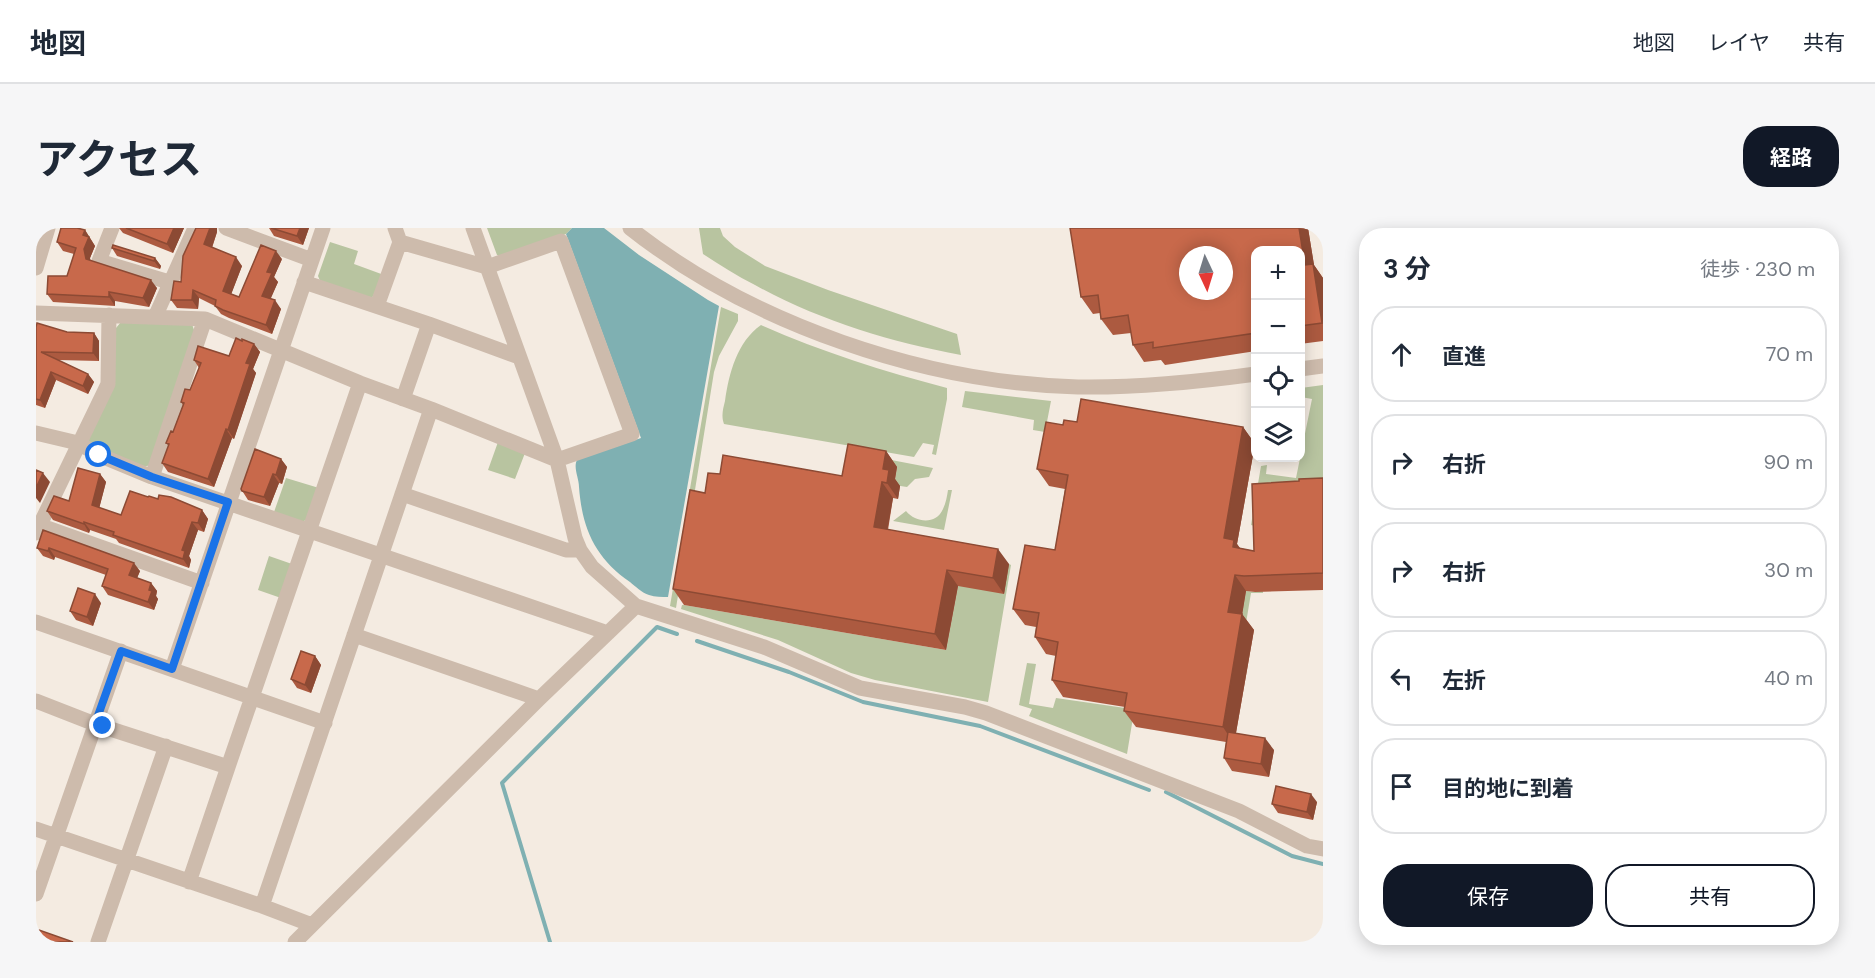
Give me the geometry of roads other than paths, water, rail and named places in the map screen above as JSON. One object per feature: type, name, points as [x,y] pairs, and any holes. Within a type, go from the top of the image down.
[{"type":"street","points":[[36,268],[48,228]]},
{"type":"street","points":[[112,228],[99,261],[169,282]]},
{"type":"street","points":[[155,316],[195,228]]},
{"type":"street","points":[[226,228],[312,260]]},
{"type":"street","points":[[172,669],[323,228]]},
{"type":"street","points":[[472,228],[556,460],[580,550],[603,578],[636,606],[764,647],[860,688],[986,713],[1239,812],[1307,846],[1323,849]]},
{"type":"street","points":[[630,228],[662,252],[709,281],[797,324],[840,342],[949,372],[1047,385],[1104,387],[1173,384],[1251,376]]},
{"type":"street","points":[[36,313],[205,319],[556,460],[632,434],[561,241],[487,267],[397,235],[377,306]]},
{"type":"street","points":[[304,282],[519,357]]},
{"type":"street","points":[[110,315],[108,384],[37,529],[202,583]]},
{"type":"street","points":[[152,477],[205,319]]},
{"type":"street","points":[[403,399],[429,324]]},
{"type":"street","points":[[1305,368],[1323,366]]},
{"type":"street","points":[[189,882],[360,383]]},
{"type":"street","points":[[262,906],[431,409]]},
{"type":"street","points":[[36,433],[78,443],[99,455],[152,477],[608,633]]},
{"type":"street","points":[[402,494],[566,550],[580,550]]},
{"type":"street","points":[[296,942],[539,699],[636,606]]},
{"type":"street","points":[[36,622],[325,723]]},
{"type":"street","points":[[354,635],[539,699]]},
{"type":"street","points":[[36,894],[121,651]]},
{"type":"street","points":[[36,702],[95,724],[228,767]]},
{"type":"street","points":[[98,942],[166,747]]},
{"type":"street","points":[[36,829],[312,925]]},
{"type":"water","points":[[572,228],[604,228],[639,255],[719,306],[668,597],[646,594],[618,573],[592,541],[583,516],[576,470],[577,460],[641,438],[566,234]]},
{"type":"waterway","points":[[550,942],[502,783],[657,627],[677,634]]},
{"type":"waterway","points":[[697,641],[789,672],[863,702],[980,726],[1149,790]]},
{"type":"waterway","points":[[1166,792],[1292,856],[1323,864]]}]
